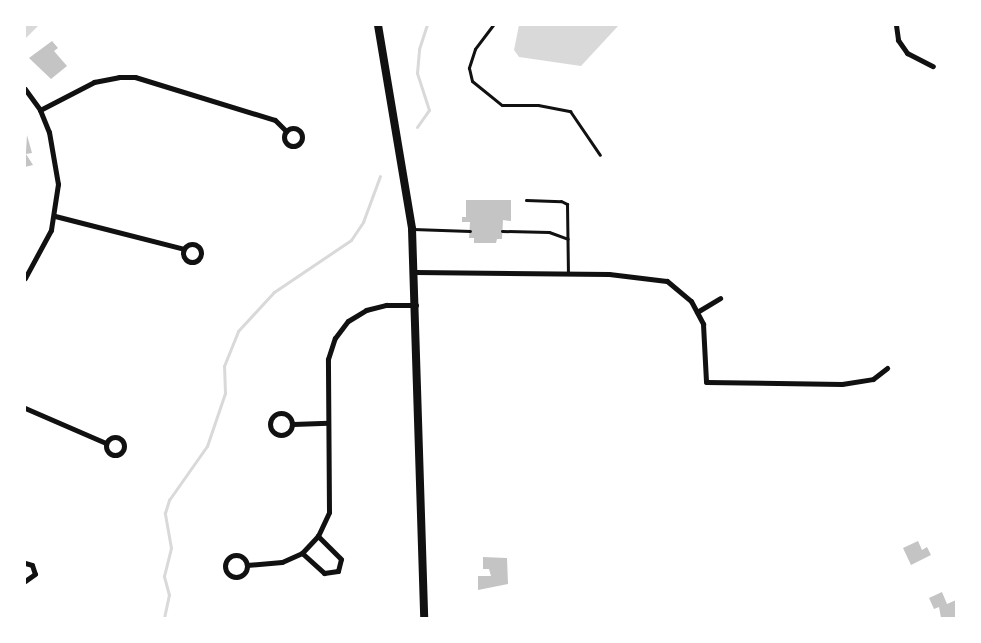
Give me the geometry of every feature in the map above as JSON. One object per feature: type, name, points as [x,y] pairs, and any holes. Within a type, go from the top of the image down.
[{"type":"main road","points":[[378,25],[412,229],[415,272],[424,618]]},
{"type":"street","points":[[896,25],[898,40],[907,53],[933,66]]},
{"type":"street","points":[[40,110],[94,82],[119,77],[135,77],[275,120],[286,131]]},
{"type":"street","points":[[25,89],[40,110],[56,162],[58,201],[55,216],[44,245],[25,278]]},
{"type":"street","points":[[55,216],[184,249]]},
{"type":"street","points":[[415,272],[609,274],[667,282],[691,301],[697,312],[704,333],[706,382],[842,384],[873,379],[887,368]]},
{"type":"street","points":[[697,312],[720,298]]},
{"type":"street","points":[[247,565],[282,562],[302,553],[318,536],[329,512],[328,359],[335,338],[348,321],[366,310],[386,305],[416,305]]},
{"type":"street","points":[[25,408],[106,443]]},
{"type":"street","points":[[282,413],[289,416],[293,424],[289,433],[283,436],[276,434],[270,425],[275,415],[282,413]]},
{"type":"street","points":[[293,424],[328,423]]},
{"type":"street","points":[[302,553],[324,573],[338,571],[341,558],[318,536]]},
{"type":"street","points":[[237,555],[244,558],[247,565],[244,574],[237,577],[230,576],[225,566],[227,559],[237,555]]},
{"type":"street","points":[[25,563],[32,565],[35,574],[25,581]]},
{"type":"lane","points":[[493,25],[475,49],[469,68],[472,81],[502,105],[538,105],[570,111],[600,155]]},
{"type":"lane","points":[[526,200],[561,201],[567,204],[568,274]]},
{"type":"lane","points":[[412,229],[470,231]]},
{"type":"lane","points":[[502,231],[549,232],[568,239]]},
{"type":"shaded area","points":[[25,25],[39,25],[25,39]]},
{"type":"shaded area","points":[[519,25],[619,25],[581,66],[519,57],[514,50]]},
{"type":"building","points":[[52,41],[58,48],[54,51],[67,66],[51,79],[29,58]]},
{"type":"building","points":[[27,135],[32,153],[26,154],[33,165],[25,167]]},
{"type":"building","points":[[466,200],[511,200],[511,221],[503,220],[502,239],[497,239],[496,243],[474,243],[474,238],[469,238],[470,222],[462,222],[462,217],[466,217]]},
{"type":"building","points":[[918,541],[922,550],[927,547],[931,555],[911,565],[903,548]]},
{"type":"building","points":[[483,557],[507,558],[508,584],[478,590],[478,576],[491,576],[489,569],[483,569]]},
{"type":"building","points":[[942,592],[947,604],[956,600],[956,618],[941,618],[939,607],[934,609],[929,598]]},
{"type":"waterway","points":[[417,127],[429,110],[417,73],[419,49],[427,25]]},
{"type":"waterway","points":[[164,618],[169,595],[164,576],[171,548],[165,513],[169,500],[207,446],[225,393],[224,366],[238,331],[274,292],[351,240],[363,222],[380,176]]}]
